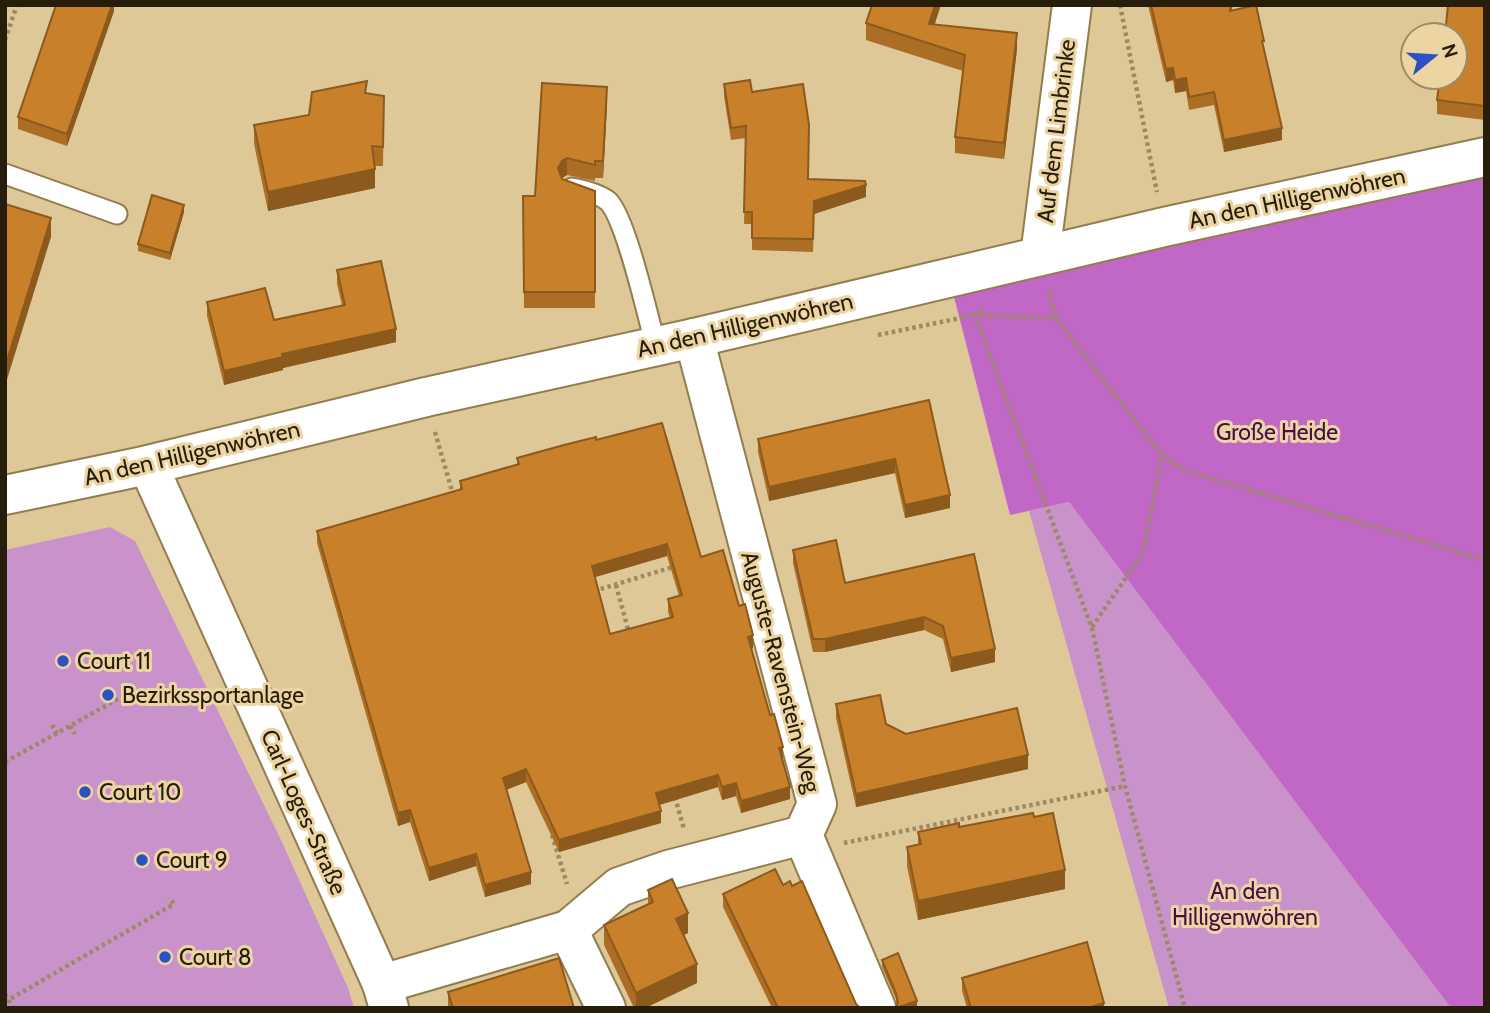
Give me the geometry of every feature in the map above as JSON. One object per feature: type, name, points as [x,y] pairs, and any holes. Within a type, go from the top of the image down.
[{"type":"street","name":"Auf dem Limbrinke","points":[[1040,256],[1072,5]]},
{"type":"street","name":"An den Hilligenwöhren","points":[[5,495],[148,465],[426,397],[694,338],[1164,227],[1485,157]]},
{"type":"street","name":"Auguste-Ravenstein-Weg","points":[[694,338],[817,804],[806,843]]},
{"type":"street","name":"Carl-Loges-Straße","points":[[148,465],[386,996]]},
{"type":"street","points":[[386,996],[573,926],[619,887],[694,863],[806,843],[876,1008]]},
{"type":"street","points":[[573,926],[606,1008]]},
{"type":"lane","points":[[5,174],[117,214]]},
{"type":"lane","points":[[570,187],[587,191],[608,202],[623,230],[656,346]]},
{"type":"path","points":[[5,40],[17,5]]},
{"type":"path","points":[[1120,5],[1164,227]]},
{"type":"path","points":[[1040,256],[1056,318],[1162,455],[1186,471],[1485,560]]},
{"type":"path","points":[[975,315],[1092,628],[1125,786],[1185,1008]]},
{"type":"path","points":[[426,397],[456,505]]},
{"type":"path","points":[[1092,628],[1143,554],[1162,455]]},
{"type":"path","points":[[590,592],[682,565]]},
{"type":"path","points":[[616,584],[631,638]]},
{"type":"path","points":[[5,762],[134,690]]},
{"type":"path","points":[[52,725],[57,733]]},
{"type":"path","points":[[70,726],[75,734]]},
{"type":"path","points":[[671,784],[694,863]]},
{"type":"path","points":[[806,843],[1125,786]]},
{"type":"path","points":[[551,831],[573,926]]},
{"type":"path","points":[[7,1001],[126,935],[174,904],[169,898]]},
{"type":"path","points":[[5,994],[13,1008]]},
{"type":"green space","name":"Große Heide","points":[[1485,171],[1485,1008],[1451,1008],[1069,502],[1010,515],[952,289]]},
{"type":"green space","name":"An den Hilligenwöhren","points":[[1069,502],[1451,1008],[1169,1008],[1029,511]]},
{"type":"green space","name":"Bezirkssportanlage","points":[[110,527],[135,541],[281,840],[348,988],[354,1008],[5,1008],[5,550]]},
{"type":"building","points":[[56,5],[112,5],[67,134],[18,117]]},
{"type":"building","points":[[872,5],[935,5],[929,24],[1017,33],[1004,143],[955,137],[965,55],[866,23]]},
{"type":"building","points":[[1151,5],[1231,5],[1230,11],[1256,5],[1282,128],[1224,140],[1214,92],[1189,97],[1186,78],[1175,80],[1173,68],[1166,69]]},
{"type":"building","points":[[1448,5],[1485,5],[1485,106],[1437,100],[1438,91],[1469,91],[1469,21],[1446,21]]},
{"type":"building","points":[[750,80],[752,92],[803,84],[809,125],[808,179],[865,181],[866,185],[814,201],[813,239],[752,238],[752,212],[744,212],[746,126],[731,128],[724,84]]},
{"type":"building","points":[[367,81],[365,93],[384,96],[383,147],[372,146],[375,169],[268,192],[254,125],[309,115],[312,92]]},
{"type":"building","points":[[542,83],[607,87],[603,161],[595,161],[595,165],[567,158],[558,168],[562,179],[595,191],[595,292],[524,292],[523,196],[535,196]]},
{"type":"building","points":[[152,195],[184,205],[170,253],[138,244]]},
{"type":"building","points":[[5,204],[51,218],[5,367]]},
{"type":"building","points":[[381,261],[396,329],[282,354],[283,357],[224,371],[207,302],[265,288],[274,320],[345,305],[337,270]]},
{"type":"building","points":[[929,400],[950,495],[905,505],[895,459],[769,487],[758,439]]},
{"type":"building","points":[[662,423],[701,557],[723,550],[739,606],[745,604],[753,635],[748,637],[770,715],[774,714],[783,747],[779,748],[790,787],[741,801],[736,783],[722,787],[718,775],[656,793],[661,811],[559,840],[526,769],[503,778],[531,872],[485,885],[476,854],[429,868],[410,810],[398,813],[317,531],[462,489],[460,481],[519,464],[517,458],[596,437],[596,440]],"holes":[[[667,544],[682,595],[668,599],[673,617],[610,634],[592,566]]]},
{"type":"building","points":[[836,540],[845,583],[974,554],[995,649],[951,658],[943,626],[924,617],[825,639],[813,639],[793,550]]},
{"type":"building","points":[[880,695],[886,724],[906,734],[1017,708],[1028,755],[856,794],[836,704]]},
{"type":"building","points":[[1033,813],[1034,817],[1053,813],[1065,870],[918,901],[907,847],[921,844],[918,832],[959,823],[959,827]]},
{"type":"building","points":[[775,869],[783,885],[790,881],[792,886],[802,881],[860,1008],[778,1008],[723,894]]},
{"type":"building","points":[[672,879],[688,913],[676,919],[697,964],[636,993],[604,925],[653,902],[648,890]]},
{"type":"building","points":[[1087,942],[1104,1003],[1088,1008],[971,1008],[962,978]]},
{"type":"building","points":[[898,953],[917,1001],[896,1008],[896,993],[882,960]]},
{"type":"building","points":[[559,958],[574,1008],[453,1008],[448,992]]},
{"type":"place","name":"Court 11","points":[[63,661]]},
{"type":"place","name":"Bezirkssportanlage","points":[[108,695]]},
{"type":"place","name":"Court 10","points":[[85,792]]},
{"type":"place","name":"Court 9","points":[[142,860]]},
{"type":"place","name":"Court 8","points":[[165,957]]}]
